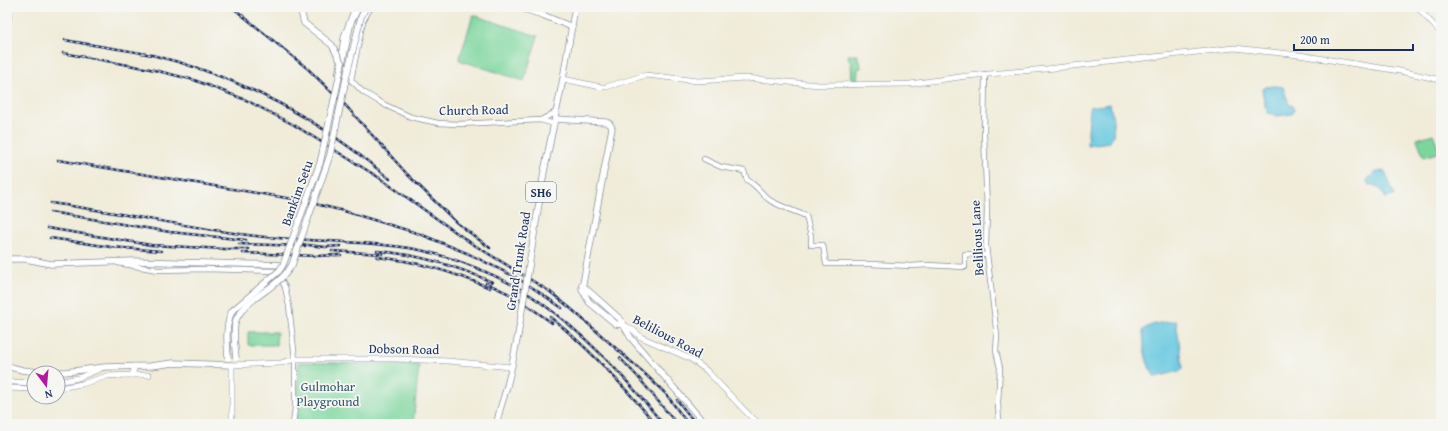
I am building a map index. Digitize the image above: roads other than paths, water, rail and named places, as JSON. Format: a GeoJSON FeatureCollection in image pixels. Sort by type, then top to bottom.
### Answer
{"type":"FeatureCollection","features":[{"type":"Feature","properties":{"kind":"main road"},"geometry":{"type":"LineString","coordinates":[[7,29],[10,7]]}},
{"type":"Feature","properties":{"kind":"main road"},"geometry":{"type":"LineString","coordinates":[[300,7],[300,13],[304,23],[332,46],[342,64]]}},
{"type":"Feature","properties":{"kind":"main road","name":"Bankim Setu"},"geometry":{"type":"LineString","coordinates":[[232,365],[228,358],[226,338],[228,320],[232,311],[283,265],[320,164],[351,22],[359,7]]}},
{"type":"Feature","properties":{"kind":"main road","name":"Bankim Setu"},"geometry":{"type":"LineString","coordinates":[[232,365],[236,358],[234,335],[237,317],[243,310],[286,274],[292,265],[330,155],[347,74],[361,17],[366,7]]}},
{"type":"Feature","properties":{"kind":"main road"},"geometry":{"type":"LineString","coordinates":[[517,7],[540,14],[572,28]]}},
{"type":"Feature","properties":{"kind":"main road","name":"Grand Trunk Road"},"geometry":{"type":"LineString","coordinates":[[497,424],[498,413],[505,394],[518,335],[575,7]]}},
{"type":"Feature","properties":{"kind":"main road"},"geometry":{"type":"LineString","coordinates":[[1417,7],[1441,33]]}},
{"type":"Feature","properties":{"kind":"main road"},"geometry":{"type":"LineString","coordinates":[[563,78],[601,87],[606,87],[646,75],[698,81],[746,78],[818,85],[904,84],[1234,48],[1299,55],[1400,71],[1441,80]]}},
{"type":"Feature","properties":{"kind":"main road"},"geometry":{"type":"LineString","coordinates":[[554,121],[606,122],[610,124],[612,128],[582,290],[589,302],[616,324],[624,325],[631,338],[705,424]]}},
{"type":"Feature","properties":{"kind":"main road"},"geometry":{"type":"LineString","coordinates":[[7,259],[26,259],[51,264],[133,262],[283,265]]}},
{"type":"Feature","properties":{"kind":"main road","name":"Belilious Road"},"geometry":{"type":"LineString","coordinates":[[624,325],[641,337],[691,359],[706,370],[750,416],[760,424]]}},
{"type":"Feature","properties":{"kind":"main road","name":"Dobson Road"},"geometry":{"type":"LineString","coordinates":[[232,365],[281,363],[295,359],[396,359],[511,367]]}},
{"type":"Feature","properties":{"kind":"main road"},"geometry":{"type":"LineString","coordinates":[[7,366],[39,372],[65,372],[105,367],[151,366],[173,363],[232,365],[232,423]]}},
{"type":"Feature","properties":{"kind":"main road"},"geometry":{"type":"LineString","coordinates":[[132,375],[135,366]]}},
{"type":"Feature","properties":{"kind":"main road"},"geometry":{"type":"LineString","coordinates":[[66,380],[78,378],[105,367]]}},
{"type":"Feature","properties":{"kind":"main road"},"geometry":{"type":"LineString","coordinates":[[66,387],[82,384],[107,376],[149,376]]}},
{"type":"Feature","properties":{"kind":"main road"},"geometry":{"type":"LineString","coordinates":[[7,380],[26,383]]}},
{"type":"Feature","properties":{"kind":"main road"},"geometry":{"type":"LineString","coordinates":[[7,388],[26,389]]}},
{"type":"Feature","properties":{"kind":"street","name":"Church Road"},"geometry":{"type":"LineString","coordinates":[[355,7],[344,36],[338,73],[350,80],[363,92],[385,105],[411,117],[438,123],[459,124],[541,120]]}},
{"type":"Feature","properties":{"kind":"street"},"geometry":{"type":"LineString","coordinates":[[350,80],[363,21],[371,7]]}},
{"type":"Feature","properties":{"kind":"street","name":"Belilious Lane"},"geometry":{"type":"LineString","coordinates":[[985,74],[984,134],[987,255],[997,336],[996,351],[1000,368],[998,402],[999,424]]}},
{"type":"Feature","properties":{"kind":"street"},"geometry":{"type":"LineString","coordinates":[[541,120],[556,112]]}},
{"type":"Feature","properties":{"kind":"street"},"geometry":{"type":"LineString","coordinates":[[541,120],[554,121]]}},
{"type":"Feature","properties":{"kind":"street"},"geometry":{"type":"LineString","coordinates":[[704,159],[721,167],[744,171],[747,180],[754,184],[770,200],[806,216],[811,236],[811,245],[823,245],[826,264],[965,267],[965,254],[987,255]]}},
{"type":"Feature","properties":{"kind":"street"},"geometry":{"type":"LineString","coordinates":[[112,262],[158,270],[205,269],[276,271],[285,287],[289,306],[295,359],[295,408],[293,424]]}},
{"type":"Feature","properties":{"kind":"water"},"geometry":{"type":"Polygon","coordinates":[[[1266,87],[1283,87],[1286,95],[1284,97],[1287,97],[1289,105],[1294,107],[1292,114],[1277,116],[1268,113],[1262,90],[1266,87]]]}},
{"type":"Feature","properties":{"kind":"water"},"geometry":{"type":"Polygon","coordinates":[[[1110,104],[1114,129],[1110,142],[1087,145],[1090,107],[1110,104]]]}},
{"type":"Feature","properties":{"kind":"water"},"geometry":{"type":"Polygon","coordinates":[[[1385,171],[1394,194],[1394,196],[1386,198],[1380,189],[1372,184],[1369,186],[1367,181],[1368,178],[1375,172],[1385,171]]]}},
{"type":"Feature","properties":{"kind":"water"},"geometry":{"type":"Polygon","coordinates":[[[1176,321],[1183,368],[1181,371],[1155,377],[1149,366],[1144,349],[1143,330],[1154,324],[1176,321]]]}},
{"type":"Feature","properties":{"kind":"railway"},"geometry":{"type":"LineString","coordinates":[[232,7],[308,69],[347,107],[407,174],[457,223],[490,248]]}},
{"type":"Feature","properties":{"kind":"railway"},"geometry":{"type":"LineString","coordinates":[[65,40],[152,55],[204,70],[255,91],[304,117],[349,147],[390,179]]}},
{"type":"Feature","properties":{"kind":"railway"},"geometry":{"type":"LineString","coordinates":[[63,53],[150,69],[194,80],[246,100],[294,125],[378,177],[471,243],[549,291],[644,373],[666,394],[688,424]]}},
{"type":"Feature","properties":{"kind":"railway"},"geometry":{"type":"LineString","coordinates":[[58,160],[299,200],[344,211],[420,234],[469,254],[515,277],[562,308]]}},
{"type":"Feature","properties":{"kind":"railway"},"geometry":{"type":"LineString","coordinates":[[51,203],[249,235],[395,246],[415,249],[447,257],[512,285],[527,293],[557,315],[606,359],[663,424]]}},
{"type":"Feature","properties":{"kind":"railway"},"geometry":{"type":"LineString","coordinates":[[50,212],[170,232],[246,240]]}},
{"type":"Feature","properties":{"kind":"railway"},"geometry":{"type":"LineString","coordinates":[[47,228],[151,245],[248,249]]}},
{"type":"Feature","properties":{"kind":"railway"},"geometry":{"type":"LineString","coordinates":[[50,238],[111,247],[161,251]]}},
{"type":"Feature","properties":{"kind":"railway"},"geometry":{"type":"LineString","coordinates":[[239,244],[305,246]]}},
{"type":"Feature","properties":{"kind":"railway"},"geometry":{"type":"LineString","coordinates":[[300,244],[325,247],[341,246]]}},
{"type":"Feature","properties":{"kind":"railway"},"geometry":{"type":"LineString","coordinates":[[332,251],[382,254]]}},
{"type":"Feature","properties":{"kind":"railway"},"geometry":{"type":"LineString","coordinates":[[377,251],[407,255],[436,262],[492,282]]}},
{"type":"Feature","properties":{"kind":"railway"},"geometry":{"type":"LineString","coordinates":[[243,253],[316,256],[341,255]]}},
{"type":"Feature","properties":{"kind":"railway"},"geometry":{"type":"LineString","coordinates":[[377,257],[421,264],[490,288]]}},
{"type":"Feature","properties":{"kind":"railway"},"geometry":{"type":"LineString","coordinates":[[486,283],[516,297],[552,323]]}},
{"type":"Feature","properties":{"kind":"railway"},"geometry":{"type":"LineString","coordinates":[[550,317],[604,366],[653,421]]}},
{"type":"Feature","properties":{"kind":"railway"},"geometry":{"type":"LineString","coordinates":[[620,358],[638,377],[677,424]]}},
{"type":"Feature","properties":{"kind":"railway"},"geometry":{"type":"LineString","coordinates":[[677,400],[696,424]]}},
{"type":"Feature","properties":{"kind":"park label","name":"Gulmohar Playground"},"geometry":{"type":"Point","coordinates":[328,394]}}]}
